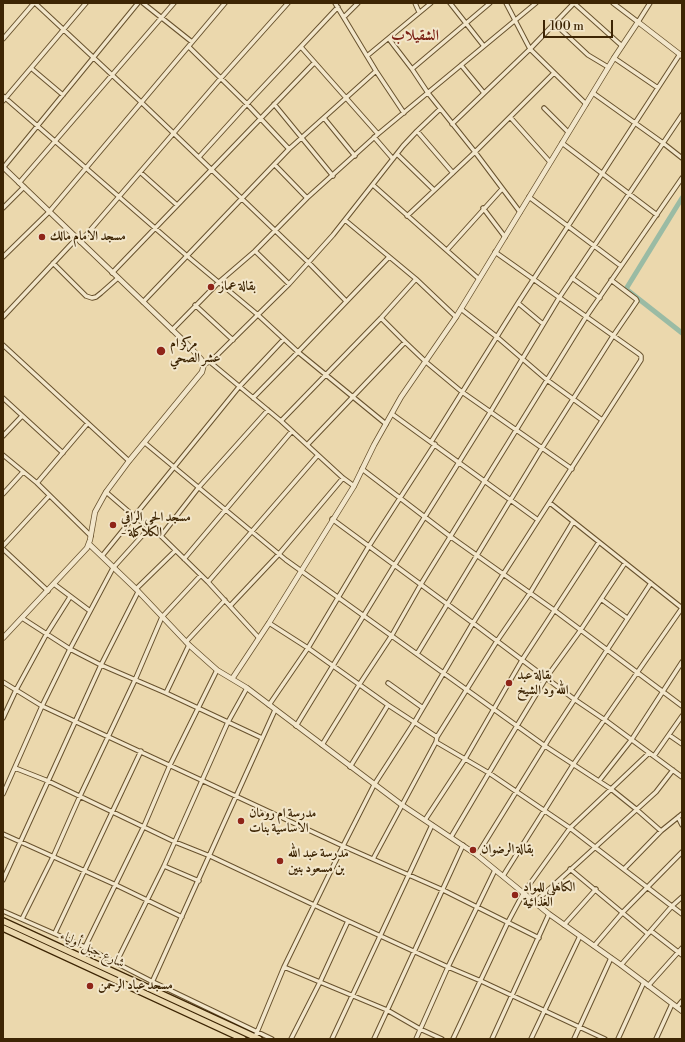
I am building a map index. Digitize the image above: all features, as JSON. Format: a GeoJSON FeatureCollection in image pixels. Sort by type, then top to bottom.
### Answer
{"type":"FeatureCollection","features":[{"type":"Feature","properties":{"kind":"main road","name":"شارع جبل أولياء"},"geometry":{"type":"LineString","coordinates":[[3,921],[149,989],[257,1036]]}},
{"type":"Feature","properties":{"kind":"main road","name":"شارع جبل أولياء"},"geometry":{"type":"LineString","coordinates":[[3,928],[243,1039]]}},
{"type":"Feature","properties":{"kind":"street"},"geometry":{"type":"LineString","coordinates":[[3,39],[35,3],[174,133],[274,231],[309,262],[346,301]]}},
{"type":"Feature","properties":{"kind":"street"},"geometry":{"type":"LineString","coordinates":[[86,3],[4,99],[258,315],[325,375],[386,424]]}},
{"type":"Feature","properties":{"kind":"street"},"geometry":{"type":"LineString","coordinates":[[138,3],[3,167],[172,330],[204,364]]}},
{"type":"Feature","properties":{"kind":"street"},"geometry":{"type":"LineString","coordinates":[[143,3],[192,42]]}},
{"type":"Feature","properties":{"kind":"street"},"geometry":{"type":"LineString","coordinates":[[19,183],[174,3]]}},
{"type":"Feature","properties":{"kind":"street"},"geometry":{"type":"LineString","coordinates":[[3,257],[49,212],[225,3]]}},
{"type":"Feature","properties":{"kind":"street"},"geometry":{"type":"LineString","coordinates":[[3,316],[119,196],[288,3]]}},
{"type":"Feature","properties":{"kind":"street"},"geometry":{"type":"LineString","coordinates":[[335,3],[376,71],[404,113]]}},
{"type":"Feature","properties":{"kind":"street"},"geometry":{"type":"LineString","coordinates":[[344,17],[358,3]]}},
{"type":"Feature","properties":{"kind":"street"},"geometry":{"type":"LineString","coordinates":[[415,3],[419,12]]}},
{"type":"Feature","properties":{"kind":"street"},"geometry":{"type":"LineString","coordinates":[[367,56],[431,3]]}},
{"type":"Feature","properties":{"kind":"street"},"geometry":{"type":"LineString","coordinates":[[450,3],[483,45]]}},
{"type":"Feature","properties":{"kind":"street"},"geometry":{"type":"LineString","coordinates":[[412,69],[490,3]]}},
{"type":"Feature","properties":{"kind":"street"},"geometry":{"type":"LineString","coordinates":[[506,3],[530,49],[586,104]]}},
{"type":"Feature","properties":{"kind":"street"},"geometry":{"type":"LineString","coordinates":[[172,330],[195,305],[255,251],[307,198],[376,136],[483,45],[536,3]]}},
{"type":"Feature","properties":{"kind":"street"},"geometry":{"type":"LineString","coordinates":[[452,124],[530,49],[574,3],[622,46]]}},
{"type":"Feature","properties":{"kind":"street"},"geometry":{"type":"LineString","coordinates":[[269,705],[308,648],[338,596],[400,498],[462,392],[518,303],[635,122],[681,55],[613,3]]}},
{"type":"Feature","properties":{"kind":"street"},"geometry":{"type":"LineString","coordinates":[[232,679],[269,623],[332,519],[354,486],[374,445],[401,397],[456,317],[608,67],[650,3]]}},
{"type":"Feature","properties":{"kind":"street"},"geometry":{"type":"LineString","coordinates":[[199,157],[246,104],[301,48],[338,7]]}},
{"type":"Feature","properties":{"kind":"street"},"geometry":{"type":"LineString","coordinates":[[555,24],[588,55],[608,67]]}},
{"type":"Feature","properties":{"kind":"street"},"geometry":{"type":"LineString","coordinates":[[389,39],[440,109],[476,152],[520,212]]}},
{"type":"Feature","properties":{"kind":"street"},"geometry":{"type":"LineString","coordinates":[[188,47],[261,118],[289,149]]}},
{"type":"Feature","properties":{"kind":"street"},"geometry":{"type":"LineString","coordinates":[[301,48],[346,98],[393,159]]}},
{"type":"Feature","properties":{"kind":"street"},"geometry":{"type":"LineString","coordinates":[[614,58],[658,88]]}},
{"type":"Feature","properties":{"kind":"street"},"geometry":{"type":"LineString","coordinates":[[112,273],[314,63]]}},
{"type":"Feature","properties":{"kind":"street"},"geometry":{"type":"LineString","coordinates":[[461,65],[484,93]]}},
{"type":"Feature","properties":{"kind":"street"},"geometry":{"type":"LineString","coordinates":[[31,68],[63,95]]}},
{"type":"Feature","properties":{"kind":"street"},"geometry":{"type":"LineString","coordinates":[[143,302],[186,255],[289,149],[376,71]]}},
{"type":"Feature","properties":{"kind":"street"},"geometry":{"type":"LineString","coordinates":[[407,216],[476,152],[554,73]]}},
{"type":"Feature","properties":{"kind":"street"},"geometry":{"type":"LineString","coordinates":[[593,93],[664,143],[682,158]]}},
{"type":"Feature","properties":{"kind":"street"},"geometry":{"type":"LineString","coordinates":[[274,104],[333,176]]}},
{"type":"Feature","properties":{"kind":"street"},"geometry":{"type":"LineString","coordinates":[[544,108],[568,132]]}},
{"type":"Feature","properties":{"kind":"street"},"geometry":{"type":"LineString","coordinates":[[204,364],[210,362],[289,284],[345,220],[396,154],[440,109]]}},
{"type":"Feature","properties":{"kind":"street"},"geometry":{"type":"LineString","coordinates":[[296,726],[491,412],[559,298],[682,115]]}},
{"type":"Feature","properties":{"kind":"street"},"geometry":{"type":"LineString","coordinates":[[510,117],[550,162]]}},
{"type":"Feature","properties":{"kind":"street"},"geometry":{"type":"LineString","coordinates":[[324,118],[355,156]]}},
{"type":"Feature","properties":{"kind":"street"},"geometry":{"type":"LineString","coordinates":[[417,131],[452,173]]}},
{"type":"Feature","properties":{"kind":"street"},"geometry":{"type":"LineString","coordinates":[[562,143],[657,215]]}},
{"type":"Feature","properties":{"kind":"street"},"geometry":{"type":"LineString","coordinates":[[396,154],[434,190]]}},
{"type":"Feature","properties":{"kind":"street"},"geometry":{"type":"LineString","coordinates":[[275,165],[307,198]]}},
{"type":"Feature","properties":{"kind":"street"},"geometry":{"type":"LineString","coordinates":[[140,172],[177,205]]}},
{"type":"Feature","properties":{"kind":"street"},"geometry":{"type":"LineString","coordinates":[[322,745],[392,635],[421,584],[586,317],[682,178]]}},
{"type":"Feature","properties":{"kind":"street"},"geometry":{"type":"LineString","coordinates":[[373,185],[479,279]]}},
{"type":"Feature","properties":{"kind":"street"},"geometry":{"type":"LineString","coordinates":[[3,208],[24,187]]}},
{"type":"Feature","properties":{"kind":"street"},"geometry":{"type":"LineString","coordinates":[[447,250],[483,208],[502,189]]}},
{"type":"Feature","properties":{"kind":"street"},"geometry":{"type":"LineString","coordinates":[[529,196],[620,266]]}},
{"type":"Feature","properties":{"kind":"street"},"geometry":{"type":"LineString","coordinates":[[483,208],[505,237]]}},
{"type":"Feature","properties":{"kind":"street"},"geometry":{"type":"LineString","coordinates":[[345,220],[416,279],[456,317]]}},
{"type":"Feature","properties":{"kind":"street"},"geometry":{"type":"LineString","coordinates":[[255,251],[289,284]]}},
{"type":"Feature","properties":{"kind":"street"},"geometry":{"type":"LineString","coordinates":[[257,1036],[284,967],[374,785],[414,723],[504,573],[640,362],[641,358],[639,354],[495,252]]}},
{"type":"Feature","properties":{"kind":"street"},"geometry":{"type":"LineString","coordinates":[[253,398],[389,257]]}},
{"type":"Feature","properties":{"kind":"street"},"geometry":{"type":"LineString","coordinates":[[53,263],[86,296],[92,298],[96,297],[118,278]]}},
{"type":"Feature","properties":{"kind":"street"},"geometry":{"type":"LineString","coordinates":[[572,278],[600,298]]}},
{"type":"Feature","properties":{"kind":"street"},"geometry":{"type":"LineString","coordinates":[[281,421],[381,318],[416,279]]}},
{"type":"Feature","properties":{"kind":"street"},"geometry":{"type":"LineString","coordinates":[[417,654],[542,448],[637,301],[612,280]]}},
{"type":"Feature","properties":{"kind":"street"},"geometry":{"type":"LineString","coordinates":[[518,303],[543,324]]}},
{"type":"Feature","properties":{"kind":"street"},"geometry":{"type":"LineString","coordinates":[[195,305],[232,340]]}},
{"type":"Feature","properties":{"kind":"street"},"geometry":{"type":"LineString","coordinates":[[461,309],[548,380],[602,420]]}},
{"type":"Feature","properties":{"kind":"street"},"geometry":{"type":"LineString","coordinates":[[381,318],[426,362],[462,392],[572,469]]}},
{"type":"Feature","properties":{"kind":"street"},"geometry":{"type":"LineString","coordinates":[[102,556],[239,387],[284,339]]}},
{"type":"Feature","properties":{"kind":"street"},"geometry":{"type":"LineString","coordinates":[[307,445],[405,342]]}},
{"type":"Feature","properties":{"kind":"street"},"geometry":{"type":"LineString","coordinates":[[3,345],[129,461]]}},
{"type":"Feature","properties":{"kind":"street"},"geometry":{"type":"LineString","coordinates":[[210,362],[281,421],[343,478],[354,486]]}},
{"type":"Feature","properties":{"kind":"street"},"geometry":{"type":"LineString","coordinates":[[3,638],[80,557],[89,544],[95,512],[106,492],[129,461],[202,372],[204,364]]}},
{"type":"Feature","properties":{"kind":"street"},"geometry":{"type":"LineString","coordinates":[[3,398],[63,453]]}},
{"type":"Feature","properties":{"kind":"street"},"geometry":{"type":"LineString","coordinates":[[161,536],[199,487],[268,410]]}},
{"type":"Feature","properties":{"kind":"street"},"geometry":{"type":"LineString","coordinates":[[392,414],[485,480],[538,520]]}},
{"type":"Feature","properties":{"kind":"street"},"geometry":{"type":"LineString","coordinates":[[3,436],[22,416]]}},
{"type":"Feature","properties":{"kind":"street"},"geometry":{"type":"LineString","coordinates":[[37,483],[88,424]]}},
{"type":"Feature","properties":{"kind":"street"},"geometry":{"type":"LineString","coordinates":[[184,559],[292,431]]}},
{"type":"Feature","properties":{"kind":"street"},"geometry":{"type":"LineString","coordinates":[[145,443],[279,554],[516,726],[611,789],[662,831]]}},
{"type":"Feature","properties":{"kind":"street"},"geometry":{"type":"LineString","coordinates":[[3,455],[37,483],[91,536]]}},
{"type":"Feature","properties":{"kind":"street"},"geometry":{"type":"LineString","coordinates":[[208,582],[318,455]]}},
{"type":"Feature","properties":{"kind":"street"},"geometry":{"type":"LineString","coordinates":[[362,469],[682,706]]}},
{"type":"Feature","properties":{"kind":"street"},"geometry":{"type":"LineString","coordinates":[[3,494],[22,472]]}},
{"type":"Feature","properties":{"kind":"street"},"geometry":{"type":"LineString","coordinates":[[230,606],[279,554],[343,478]]}},
{"type":"Feature","properties":{"kind":"street"},"geometry":{"type":"LineString","coordinates":[[106,492],[135,517],[161,536],[208,582],[258,638]]}},
{"type":"Feature","properties":{"kind":"street"},"geometry":{"type":"LineString","coordinates":[[3,546],[49,496]]}},
{"type":"Feature","properties":{"kind":"street"},"geometry":{"type":"LineString","coordinates":[[503,876],[573,765],[606,720],[637,672],[682,608],[550,503]]}},
{"type":"Feature","properties":{"kind":"street"},"geometry":{"type":"LineString","coordinates":[[332,519],[394,566],[421,584],[574,700],[606,720],[649,753],[681,774]]}},
{"type":"Feature","properties":{"kind":"street"},"geometry":{"type":"LineString","coordinates":[[373,859],[436,742],[437,737],[497,641],[530,593],[573,522]]}},
{"type":"Feature","properties":{"kind":"street"},"geometry":{"type":"LineString","coordinates":[[3,794],[42,706],[113,568],[150,527]]}},
{"type":"Feature","properties":{"kind":"street"},"geometry":{"type":"LineString","coordinates":[[425,820],[465,759],[522,660],[599,542]]}},
{"type":"Feature","properties":{"kind":"street"},"geometry":{"type":"LineString","coordinates":[[89,544],[137,590],[187,643],[217,670],[247,688],[374,785],[477,855],[549,914],[621,965],[682,1011]]}},
{"type":"Feature","properties":{"kind":"street"},"geometry":{"type":"LineString","coordinates":[[3,549],[48,591]]}},
{"type":"Feature","properties":{"kind":"street"},"geometry":{"type":"LineString","coordinates":[[3,880],[137,590],[175,551]]}},
{"type":"Feature","properties":{"kind":"street"},"geometry":{"type":"LineString","coordinates":[[451,837],[546,678],[625,563]]}},
{"type":"Feature","properties":{"kind":"street"},"geometry":{"type":"LineString","coordinates":[[22,919],[53,857],[135,680],[162,617],[201,575]]}},
{"type":"Feature","properties":{"kind":"street"},"geometry":{"type":"LineString","coordinates":[[477,855],[574,700],[651,583]]}},
{"type":"Feature","properties":{"kind":"street"},"geometry":{"type":"LineString","coordinates":[[54,584],[90,611]]}},
{"type":"Feature","properties":{"kind":"street"},"geometry":{"type":"LineString","coordinates":[[3,718],[16,690],[46,635],[70,597]]}},
{"type":"Feature","properties":{"kind":"street"},"geometry":{"type":"LineString","coordinates":[[601,599],[628,618]]}},
{"type":"Feature","properties":{"kind":"street"},"geometry":{"type":"LineString","coordinates":[[166,693],[187,643],[224,600]]}},
{"type":"Feature","properties":{"kind":"street"},"geometry":{"type":"LineString","coordinates":[[22,618],[46,635],[70,649],[262,738]]}},
{"type":"Feature","properties":{"kind":"street"},"geometry":{"type":"LineString","coordinates":[[269,623],[308,648],[414,723],[437,737]]}},
{"type":"Feature","properties":{"kind":"street"},"geometry":{"type":"LineString","coordinates":[[599,781],[632,739],[682,662]]}},
{"type":"Feature","properties":{"kind":"street"},"geometry":{"type":"LineString","coordinates":[[85,947],[144,826],[170,765],[217,670]]}},
{"type":"Feature","properties":{"kind":"street"},"geometry":{"type":"LineString","coordinates":[[3,682],[42,706],[202,779],[343,846],[478,906],[539,938]]}},
{"type":"Feature","properties":{"kind":"street"},"geometry":{"type":"LineString","coordinates":[[388,683],[423,708]]}},
{"type":"Feature","properties":{"kind":"street"},"geometry":{"type":"LineString","coordinates":[[116,962],[164,866],[228,722],[247,688]]}},
{"type":"Feature","properties":{"kind":"street"},"geometry":{"type":"LineString","coordinates":[[350,767],[388,705]]}},
{"type":"Feature","properties":{"kind":"street"},"geometry":{"type":"LineString","coordinates":[[149,989],[275,710]]}},
{"type":"Feature","properties":{"kind":"street"},"geometry":{"type":"LineString","coordinates":[[654,756],[682,716]]}},
{"type":"Feature","properties":{"kind":"street"},"geometry":{"type":"LineString","coordinates":[[669,735],[682,744]]}},
{"type":"Feature","properties":{"kind":"street"},"geometry":{"type":"LineString","coordinates":[[436,742],[489,773],[570,828],[682,914]]}},
{"type":"Feature","properties":{"kind":"street"},"geometry":{"type":"LineString","coordinates":[[55,933],[141,751]]}},
{"type":"Feature","properties":{"kind":"street"},"geometry":{"type":"LineString","coordinates":[[453,1039],[508,922],[524,892],[570,828],[649,753]]}},
{"type":"Feature","properties":{"kind":"street"},"geometry":{"type":"LineString","coordinates":[[15,768],[48,781],[175,842],[210,856],[448,967],[481,980],[605,1039]]}},
{"type":"Feature","properties":{"kind":"street"},"geometry":{"type":"LineString","coordinates":[[535,902],[656,792],[674,770]]}},
{"type":"Feature","properties":{"kind":"street"},"geometry":{"type":"LineString","coordinates":[[624,869],[662,831],[682,814]]}},
{"type":"Feature","properties":{"kind":"street"},"geometry":{"type":"LineString","coordinates":[[678,816],[682,825]]}},
{"type":"Feature","properties":{"kind":"street"},"geometry":{"type":"LineString","coordinates":[[332,1039],[379,935],[432,825]]}},
{"type":"Feature","properties":{"kind":"street"},"geometry":{"type":"LineString","coordinates":[[3,834],[116,885],[182,917]]}},
{"type":"Feature","properties":{"kind":"street"},"geometry":{"type":"LineString","coordinates":[[374,1039],[463,845]]}},
{"type":"Feature","properties":{"kind":"street"},"geometry":{"type":"LineString","coordinates":[[594,946],[623,912],[682,852]]}},
{"type":"Feature","properties":{"kind":"street"},"geometry":{"type":"LineString","coordinates":[[164,866],[199,881]]}},
{"type":"Feature","properties":{"kind":"street"},"geometry":{"type":"LineString","coordinates":[[570,869],[623,912],[682,955]]}},
{"type":"Feature","properties":{"kind":"street"},"geometry":{"type":"LineString","coordinates":[[416,1039],[448,967],[495,870]]}},
{"type":"Feature","properties":{"kind":"street"},"geometry":{"type":"LineString","coordinates":[[564,925],[596,889]]}},
{"type":"Feature","properties":{"kind":"street"},"geometry":{"type":"LineString","coordinates":[[621,965],[672,906],[682,897]]}},
{"type":"Feature","properties":{"kind":"street"},"geometry":{"type":"LineString","coordinates":[[3,910],[116,962],[257,1036],[272,1039]]}},
{"type":"Feature","properties":{"kind":"street"},"geometry":{"type":"LineString","coordinates":[[492,1039],[549,914]]}},
{"type":"Feature","properties":{"kind":"street"},"geometry":{"type":"LineString","coordinates":[[291,1039],[320,982],[348,921]]}},
{"type":"Feature","properties":{"kind":"street"},"geometry":{"type":"LineString","coordinates":[[532,1039],[580,936]]}},
{"type":"Feature","properties":{"kind":"street"},"geometry":{"type":"LineString","coordinates":[[648,986],[682,948]]}},
{"type":"Feature","properties":{"kind":"street"},"geometry":{"type":"LineString","coordinates":[[574,1039],[611,958]]}},
{"type":"Feature","properties":{"kind":"street"},"geometry":{"type":"LineString","coordinates":[[284,967],[352,994],[387,1010],[420,1030],[442,1039]]}},
{"type":"Feature","properties":{"kind":"street"},"geometry":{"type":"LineString","coordinates":[[618,1039],[644,982]]}},
{"type":"Feature","properties":{"kind":"street"},"geometry":{"type":"LineString","coordinates":[[677,1007],[682,1001]]}},
{"type":"Feature","properties":{"kind":"street"},"geometry":{"type":"LineString","coordinates":[[656,1039],[672,1004]]}},
{"type":"Feature","properties":{"kind":"waterway"},"geometry":{"type":"LineString","coordinates":[[682,198],[626,289],[682,333]]}},
{"type":"Feature","properties":{"kind":"place","name":"مسجد الامام مالك"},"geometry":{"type":"Point","coordinates":[42,237]}},
{"type":"Feature","properties":{"kind":"place","name":"بقالة عمار"},"geometry":{"type":"Point","coordinates":[211,287]}},
{"type":"Feature","properties":{"kind":"place","name":"مركز ام عشر الصحي"},"geometry":{"type":"Point","coordinates":[161,351]}},
{"type":"Feature","properties":{"kind":"place","name":"مسجد الحي الراقي - الكلاكلة"},"geometry":{"type":"Point","coordinates":[113,525]}},
{"type":"Feature","properties":{"kind":"place","name":"بقالة عبد الله ود الشيخ"},"geometry":{"type":"Point","coordinates":[509,683]}},
{"type":"Feature","properties":{"kind":"place","name":"مدرسة ام رومان الاساسية بنات"},"geometry":{"type":"Point","coordinates":[241,821]}},
{"type":"Feature","properties":{"kind":"place","name":"بقالة الرضوان"},"geometry":{"type":"Point","coordinates":[473,850]}},
{"type":"Feature","properties":{"kind":"place","name":"مدرسة عبد الله بن مسعود بنين"},"geometry":{"type":"Point","coordinates":[280,861]}},
{"type":"Feature","properties":{"kind":"place","name":"الكاهلي للمواد الغذائية"},"geometry":{"type":"Point","coordinates":[515,895]}},
{"type":"Feature","properties":{"kind":"place","name":"مسجد عباد الرحمن"},"geometry":{"type":"Point","coordinates":[90,986]}},
{"type":"Feature","properties":{"kind":"district","name":"الشقيلاب"},"geometry":{"type":"Point","coordinates":[415,36]}}]}
